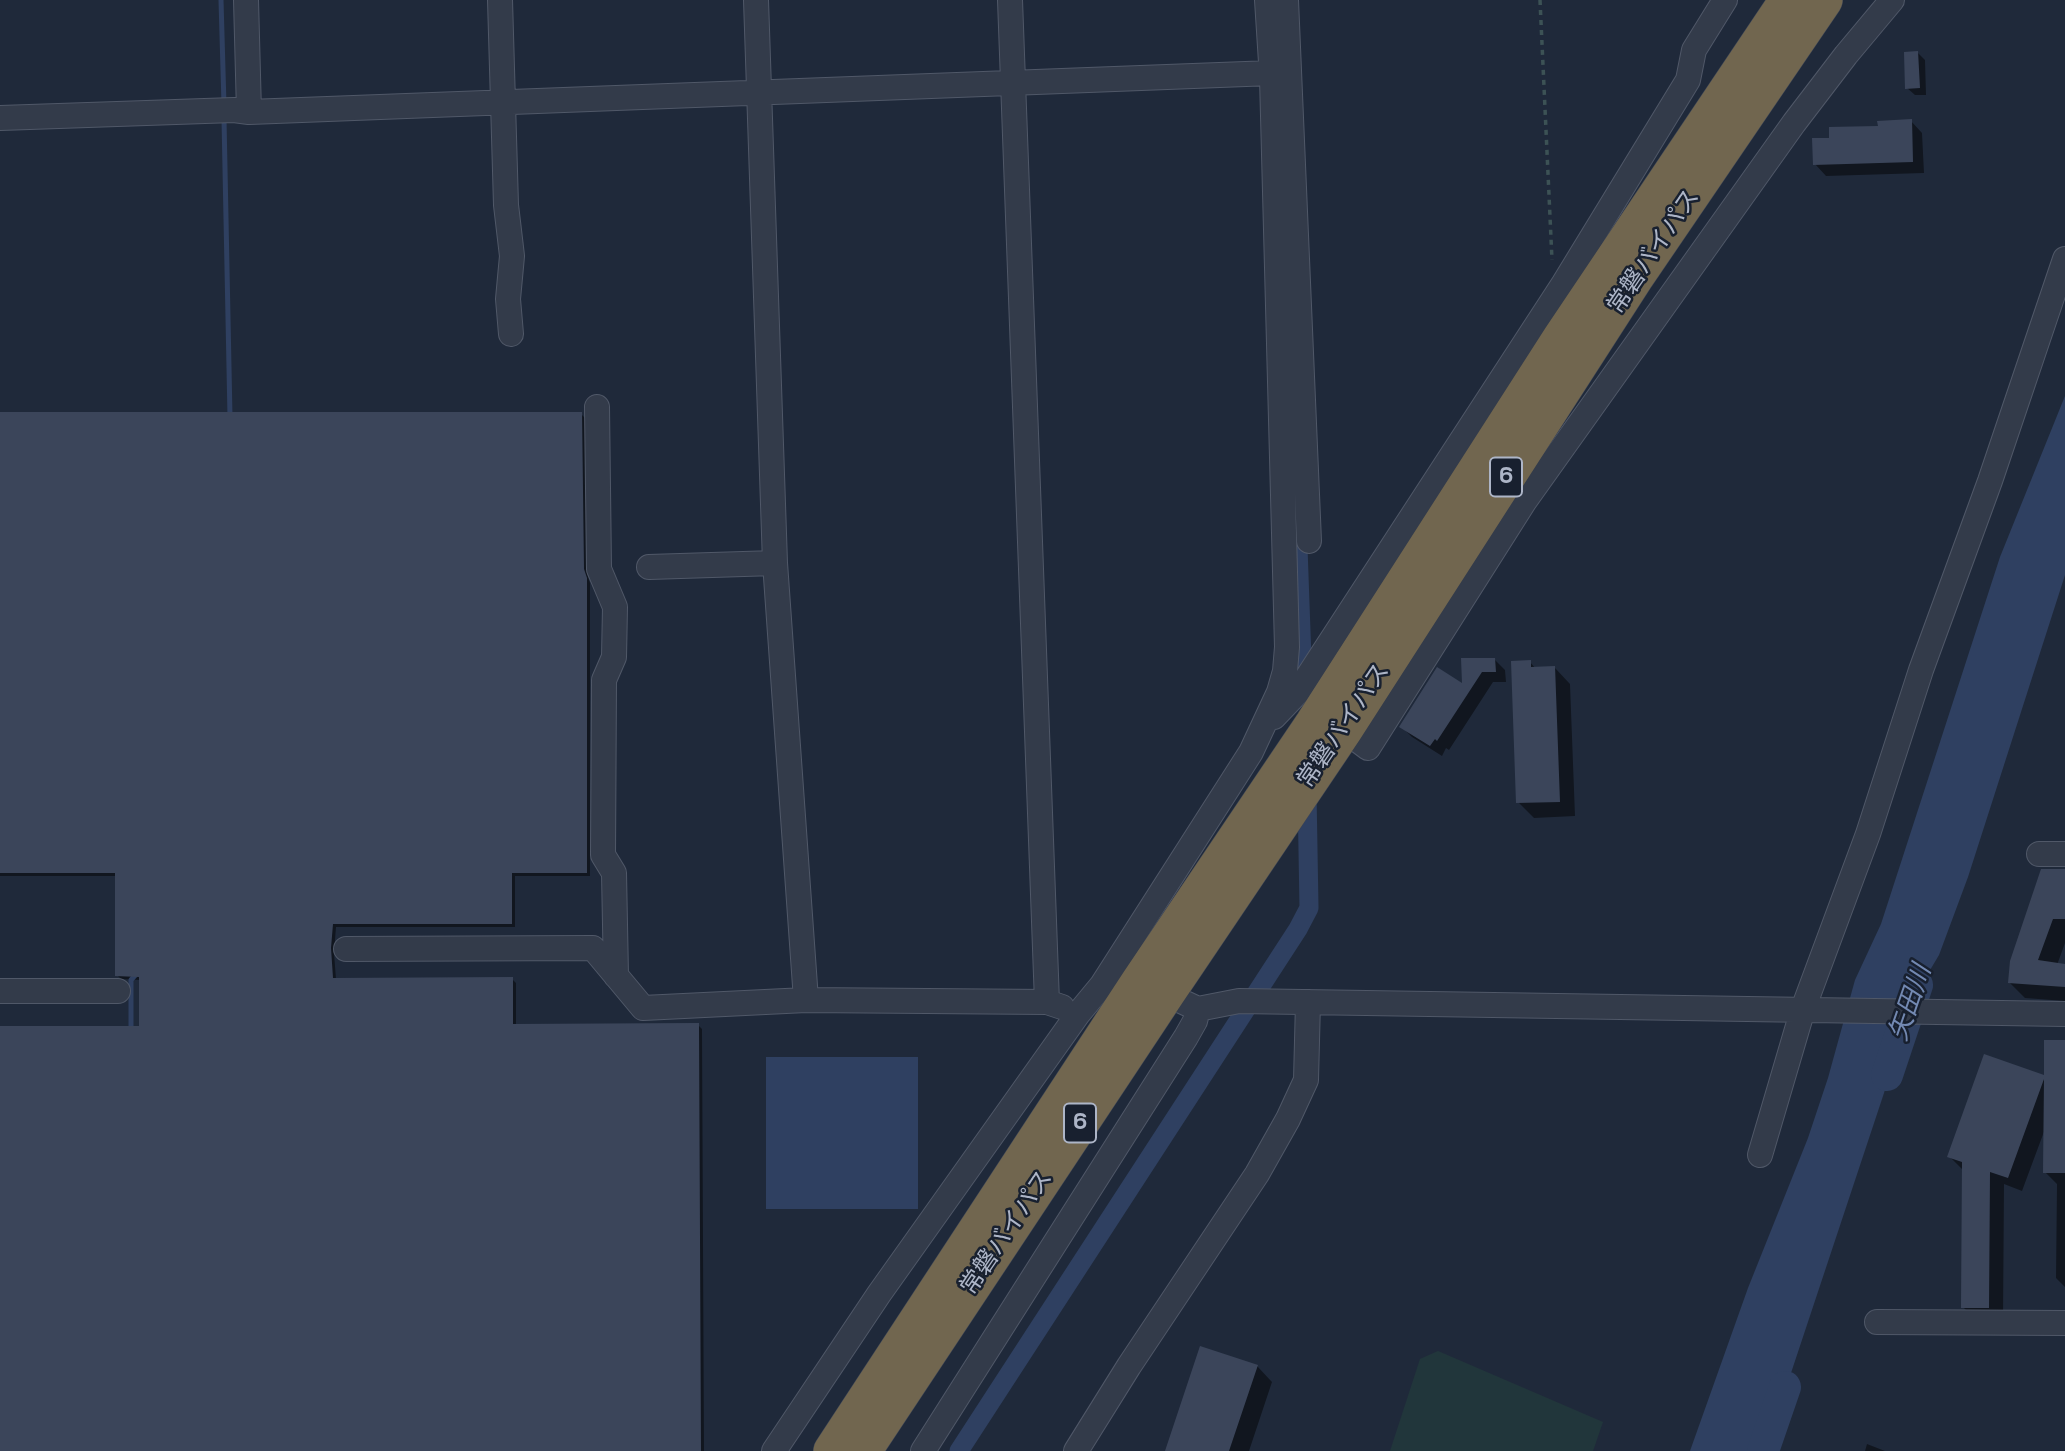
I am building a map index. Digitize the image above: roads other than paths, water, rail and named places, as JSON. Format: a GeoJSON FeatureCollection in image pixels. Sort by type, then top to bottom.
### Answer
{"type":"FeatureCollection","features":[{"type":"Feature","properties":{"kind":"highway","name":"6"},"geometry":{"type":"LineString","coordinates":[[1744,91],[1761,0]]}},
{"type":"Feature","properties":{"kind":"highway","name":"常磐バイパス"},"geometry":{"type":"LineString","coordinates":[[863,1451],[1166,993],[1314,753],[1629,288],[1681,188],[1744,91],[1788,0]]}},
{"type":"Feature","properties":{"kind":"highway","name":"常磐バイパス"},"geometry":{"type":"LineString","coordinates":[[1744,91],[1824,0]]}},
{"type":"Feature","properties":{"kind":"highway","name":"6"},"geometry":{"type":"LineString","coordinates":[[1744,91],[1850,0]]}},
{"type":"Feature","properties":{"kind":"highway","name":"常磐バイパス"},"geometry":{"type":"LineString","coordinates":[[832,1451],[996,1198],[1095,1020],[1314,753]]}},
{"type":"Feature","properties":{"kind":"street"},"geometry":{"type":"LineString","coordinates":[[246,0],[250,112]]}},
{"type":"Feature","properties":{"kind":"street"},"geometry":{"type":"LineString","coordinates":[[500,0],[506,205],[512,256],[508,299],[511,334]]}},
{"type":"Feature","properties":{"kind":"street"},"geometry":{"type":"LineString","coordinates":[[756,0],[775,563],[806,1000]]}},
{"type":"Feature","properties":{"kind":"street"},"geometry":{"type":"LineString","coordinates":[[1010,0],[1047,1002]]}},
{"type":"Feature","properties":{"kind":"street"},"geometry":{"type":"LineString","coordinates":[[1267,0],[1277,62],[1309,541]]}},
{"type":"Feature","properties":{"kind":"street"},"geometry":{"type":"LineString","coordinates":[[774,1451],[879,1294],[1095,1020],[1102,985],[1251,752],[1264,727],[1285,671],[1287,648],[1277,62],[1286,0]]}},
{"type":"Feature","properties":{"kind":"street"},"geometry":{"type":"LineString","coordinates":[[1264,727],[1297,693],[1564,283],[1688,80],[1694,50],[1726,0]]}},
{"type":"Feature","properties":{"kind":"street"},"geometry":{"type":"LineString","coordinates":[[1314,753],[1368,748],[1524,502],[1794,123],[1892,0]]}},
{"type":"Feature","properties":{"kind":"street"},"geometry":{"type":"LineString","coordinates":[[0,118],[250,112],[1013,83],[1277,62]]}},
{"type":"Feature","properties":{"kind":"street"},"geometry":{"type":"LineString","coordinates":[[1760,1155],[1806,1009],[2065,259]]}},
{"type":"Feature","properties":{"kind":"street"},"geometry":{"type":"LineString","coordinates":[[597,407],[599,569],[615,607],[614,657],[604,680],[603,855],[614,873],[616,976]]}},
{"type":"Feature","properties":{"kind":"street"},"geometry":{"type":"LineString","coordinates":[[649,567],[775,563]]}},
{"type":"Feature","properties":{"kind":"street"},"geometry":{"type":"LineString","coordinates":[[2039,854],[2065,854]]}},
{"type":"Feature","properties":{"kind":"street"},"geometry":{"type":"LineString","coordinates":[[346,949],[593,948],[643,1008],[806,1000],[1047,1002],[1095,1020]]}},
{"type":"Feature","properties":{"kind":"street"},"geometry":{"type":"LineString","coordinates":[[0,991],[118,991]]}},
{"type":"Feature","properties":{"kind":"street"},"geometry":{"type":"LineString","coordinates":[[1166,993],[1198,1009],[1239,1002],[1308,1002],[2065,1014]]}},
{"type":"Feature","properties":{"kind":"street"},"geometry":{"type":"LineString","coordinates":[[1076,1451],[1129,1366],[1257,1174],[1288,1119],[1306,1080],[1308,1002]]}},
{"type":"Feature","properties":{"kind":"street"},"geometry":{"type":"LineString","coordinates":[[923,1451],[1186,1037],[1198,1009]]}},
{"type":"Feature","properties":{"kind":"street"},"geometry":{"type":"LineString","coordinates":[[1877,1322],[2065,1324]]}},
{"type":"Feature","properties":{"kind":"water"},"geometry":{"type":"Polygon","coordinates":[[[2065,396],[2065,575],[1968,877],[1939,955],[1908,1007],[1884,1093],[1763,1451],[1690,1451],[1748,1288],[1808,1138],[1855,980],[1881,924],[2000,557],[2065,396]]]}},
{"type":"Feature","properties":{"kind":"water"},"geometry":{"type":"Polygon","coordinates":[[[766,1057],[918,1057],[918,1209],[766,1209],[766,1057]]]}},
{"type":"Feature","properties":{"kind":"waterway"},"geometry":{"type":"LineString","coordinates":[[221,0],[224,105]]}},
{"type":"Feature","properties":{"kind":"waterway"},"geometry":{"type":"LineString","coordinates":[[224,119],[230,417]]}},
{"type":"Feature","properties":{"kind":"waterway"},"geometry":{"type":"LineString","coordinates":[[1297,519],[1303,688]]}},
{"type":"Feature","properties":{"kind":"waterway"},"geometry":{"type":"LineString","coordinates":[[959,1451],[1298,929],[1309,908],[1307,792]]}},
{"type":"Feature","properties":{"kind":"waterway"},"geometry":{"type":"LineString","coordinates":[[131,1033],[131,980],[138,972]]}},
{"type":"Feature","properties":{"kind":"waterway","name":"矢田川"},"geometry":{"type":"LineString","coordinates":[[1887,1075],[1917,985]]}},
{"type":"Feature","properties":{"kind":"waterway","name":"矢田川"},"geometry":{"type":"LineString","coordinates":[[1763,1451],[1785,1387]]}}]}
